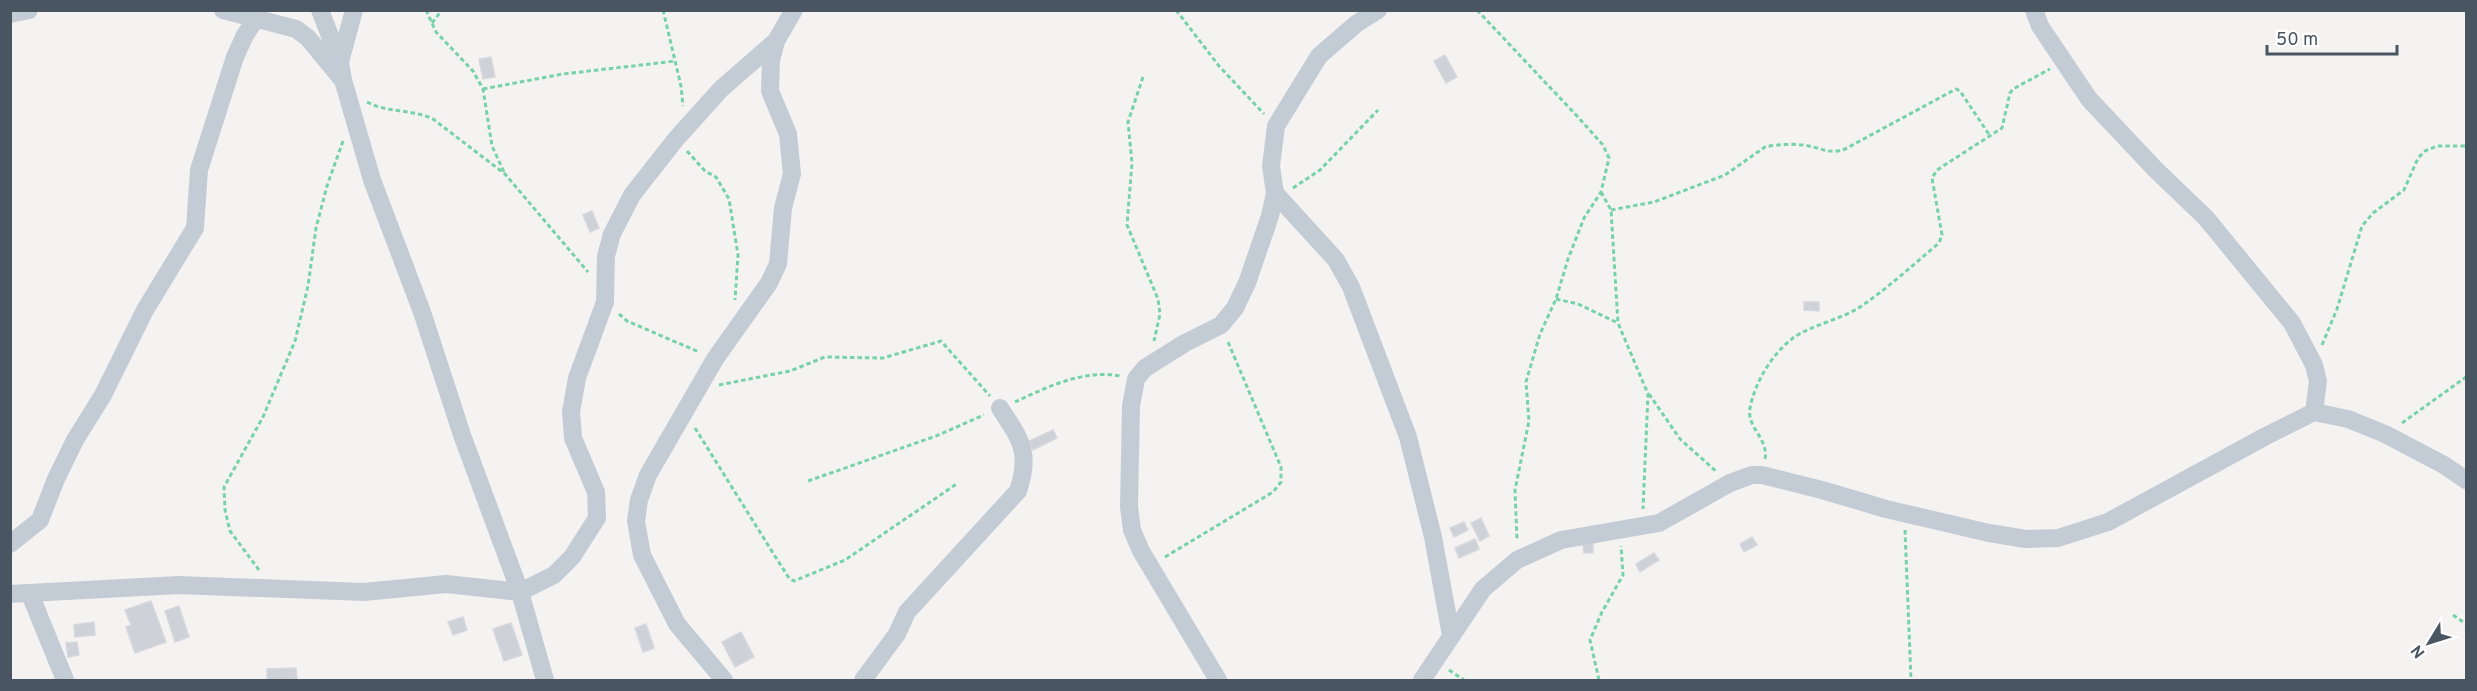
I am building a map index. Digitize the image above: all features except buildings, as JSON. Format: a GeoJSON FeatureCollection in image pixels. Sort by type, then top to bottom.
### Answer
{"type":"FeatureCollection","features":[{"type":"Feature","properties":{"kind":"street"},"geometry":{"type":"LineString","coordinates":[[10,14],[29,10]]}},
{"type":"Feature","properties":{"kind":"street"},"geometry":{"type":"LineString","coordinates":[[223,10],[296,29],[308,38],[342,77]]}},
{"type":"Feature","properties":{"kind":"street"},"geometry":{"type":"LineString","coordinates":[[320,10],[372,180],[422,312],[462,435],[520,592],[545,681]]}},
{"type":"Feature","properties":{"kind":"street"},"geometry":{"type":"LineString","coordinates":[[342,77],[354,10]]}},
{"type":"Feature","properties":{"kind":"street"},"geometry":{"type":"LineString","coordinates":[[724,681],[697,650],[668,608],[642,555],[636,521],[639,500],[648,475],[715,359],[769,283],[778,264],[783,208],[792,174],[788,134],[770,91],[771,60],[776,41],[794,10]]}},
{"type":"Feature","properties":{"kind":"street"},"geometry":{"type":"LineString","coordinates":[[1351,10],[1374,13]]}},
{"type":"Feature","properties":{"kind":"street"},"geometry":{"type":"LineString","coordinates":[[2034,10],[2040,26],[2089,99],[2155,169],[2206,218],[2292,323],[2314,364],[2318,381],[2314,412]]}},
{"type":"Feature","properties":{"kind":"street"},"geometry":{"type":"LineString","coordinates":[[1218,681],[1141,551],[1132,530],[1130,507],[1131,406],[1141,374],[1185,343],[1221,325],[1235,308],[1247,283],[1277,196],[1271,166],[1276,126],[1319,56],[1356,24],[1374,13]]}},
{"type":"Feature","properties":{"kind":"street"},"geometry":{"type":"LineString","coordinates":[[10,544],[39,520],[75,440],[103,395],[145,310],[195,228],[199,170],[235,57],[245,35],[256,19]]}},
{"type":"Feature","properties":{"kind":"street"},"geometry":{"type":"LineString","coordinates":[[10,594],[99,587],[179,585],[364,592],[446,584],[520,592],[554,575],[563,567],[597,518],[596,492],[573,438],[571,412],[577,378],[605,297],[606,256],[612,234],[632,195],[679,136],[728,82],[776,41]]}},
{"type":"Feature","properties":{"kind":"street"},"geometry":{"type":"LineString","coordinates":[[1277,196],[1336,260],[1351,287],[1408,437],[1433,537],[1451,635]]}},
{"type":"Feature","properties":{"kind":"street"},"geometry":{"type":"LineString","coordinates":[[863,681],[897,634],[907,612],[1018,491],[1024,472],[1022,442],[1000,408]]}},
{"type":"Feature","properties":{"kind":"street"},"geometry":{"type":"LineString","coordinates":[[1422,681],[1483,589],[1517,560],[1562,540],[1659,523],[1730,483],[1752,475],[1762,475],[1905,514],[2026,540],[2058,538],[2108,522],[2265,436],[2314,412],[2348,419],[2385,434],[2444,465],[2466,480]]}},
{"type":"Feature","properties":{"kind":"street"},"geometry":{"type":"LineString","coordinates":[[30,594],[65,681]]}},
{"type":"Feature","properties":{"kind":"path"},"geometry":{"type":"LineString","coordinates":[[426,10],[442,41],[474,71],[483,89],[492,146],[505,174]]}},
{"type":"Feature","properties":{"kind":"path"},"geometry":{"type":"LineString","coordinates":[[432,23],[442,10]]}},
{"type":"Feature","properties":{"kind":"path"},"geometry":{"type":"LineString","coordinates":[[663,10],[683,99],[679,136],[705,171],[716,177],[729,199],[738,255],[735,301]]}},
{"type":"Feature","properties":{"kind":"path"},"geometry":{"type":"LineString","coordinates":[[1176,10],[1219,66],[1276,126]]}},
{"type":"Feature","properties":{"kind":"path"},"geometry":{"type":"LineString","coordinates":[[1477,10],[1603,145],[1609,158],[1601,192],[1584,218],[1556,299],[1540,334],[1526,382],[1529,421],[1515,490],[1517,560]]}},
{"type":"Feature","properties":{"kind":"path"},"geometry":{"type":"LineString","coordinates":[[483,89],[563,74],[676,61]]}},
{"type":"Feature","properties":{"kind":"path"},"geometry":{"type":"LineString","coordinates":[[1762,475],[1767,453],[1749,417],[1749,411],[1753,393],[1762,375],[1794,338],[1850,314],[1877,296],[1939,243],[1942,235],[1932,178],[1944,165],[1990,136],[2004,124],[2010,93],[2013,89],[2064,61]]}},
{"type":"Feature","properties":{"kind":"path"},"geometry":{"type":"LineString","coordinates":[[342,77],[372,104],[424,114],[433,119],[505,174],[627,321],[715,359]]}},
{"type":"Feature","properties":{"kind":"path"},"geometry":{"type":"LineString","coordinates":[[808,481],[936,436],[1052,385],[1103,372],[1141,374],[1158,331],[1160,314],[1158,299],[1127,225],[1132,163],[1128,122],[1143,77]]}},
{"type":"Feature","properties":{"kind":"path"},"geometry":{"type":"LineString","coordinates":[[1611,210],[1654,202],[1725,176],[1765,147],[1805,145],[1835,153],[1956,89],[1960,91],[1990,136]]}},
{"type":"Feature","properties":{"kind":"path"},"geometry":{"type":"LineString","coordinates":[[1277,196],[1320,170],[1377,111]]}},
{"type":"Feature","properties":{"kind":"path"},"geometry":{"type":"LineString","coordinates":[[273,590],[230,531],[224,487],[263,417],[295,341],[308,286],[316,228],[327,186],[343,140]]}},
{"type":"Feature","properties":{"kind":"path"},"geometry":{"type":"LineString","coordinates":[[2314,364],[2337,309],[2362,226],[2373,213],[2404,190],[2418,158],[2425,151],[2437,146],[2466,146]]}},
{"type":"Feature","properties":{"kind":"path"},"geometry":{"type":"LineString","coordinates":[[1601,192],[1611,210],[1618,323],[1648,394],[1680,439],[1730,483]]}},
{"type":"Feature","properties":{"kind":"path"},"geometry":{"type":"LineString","coordinates":[[1556,299],[1578,304],[1618,323]]}},
{"type":"Feature","properties":{"kind":"path"},"geometry":{"type":"LineString","coordinates":[[1150,565],[1273,492],[1281,482],[1281,467],[1221,325]]}},
{"type":"Feature","properties":{"kind":"path"},"geometry":{"type":"LineString","coordinates":[[697,390],[790,371],[825,357],[883,358],[933,341],[940,341],[1000,408]]}},
{"type":"Feature","properties":{"kind":"path"},"geometry":{"type":"LineString","coordinates":[[2385,434],[2466,377]]}},
{"type":"Feature","properties":{"kind":"path"},"geometry":{"type":"LineString","coordinates":[[1642,526],[1648,394]]}},
{"type":"Feature","properties":{"kind":"path"},"geometry":{"type":"LineString","coordinates":[[685,411],[778,561],[789,578],[794,581],[845,561],[958,483]]}},
{"type":"Feature","properties":{"kind":"path"},"geometry":{"type":"LineString","coordinates":[[1905,514],[1911,681]]}},
{"type":"Feature","properties":{"kind":"path"},"geometry":{"type":"LineString","coordinates":[[1599,681],[1590,640],[1602,612],[1623,575],[1620,530]]}},
{"type":"Feature","properties":{"kind":"path"},"geometry":{"type":"LineString","coordinates":[[2453,615],[2466,624]]}}]}
